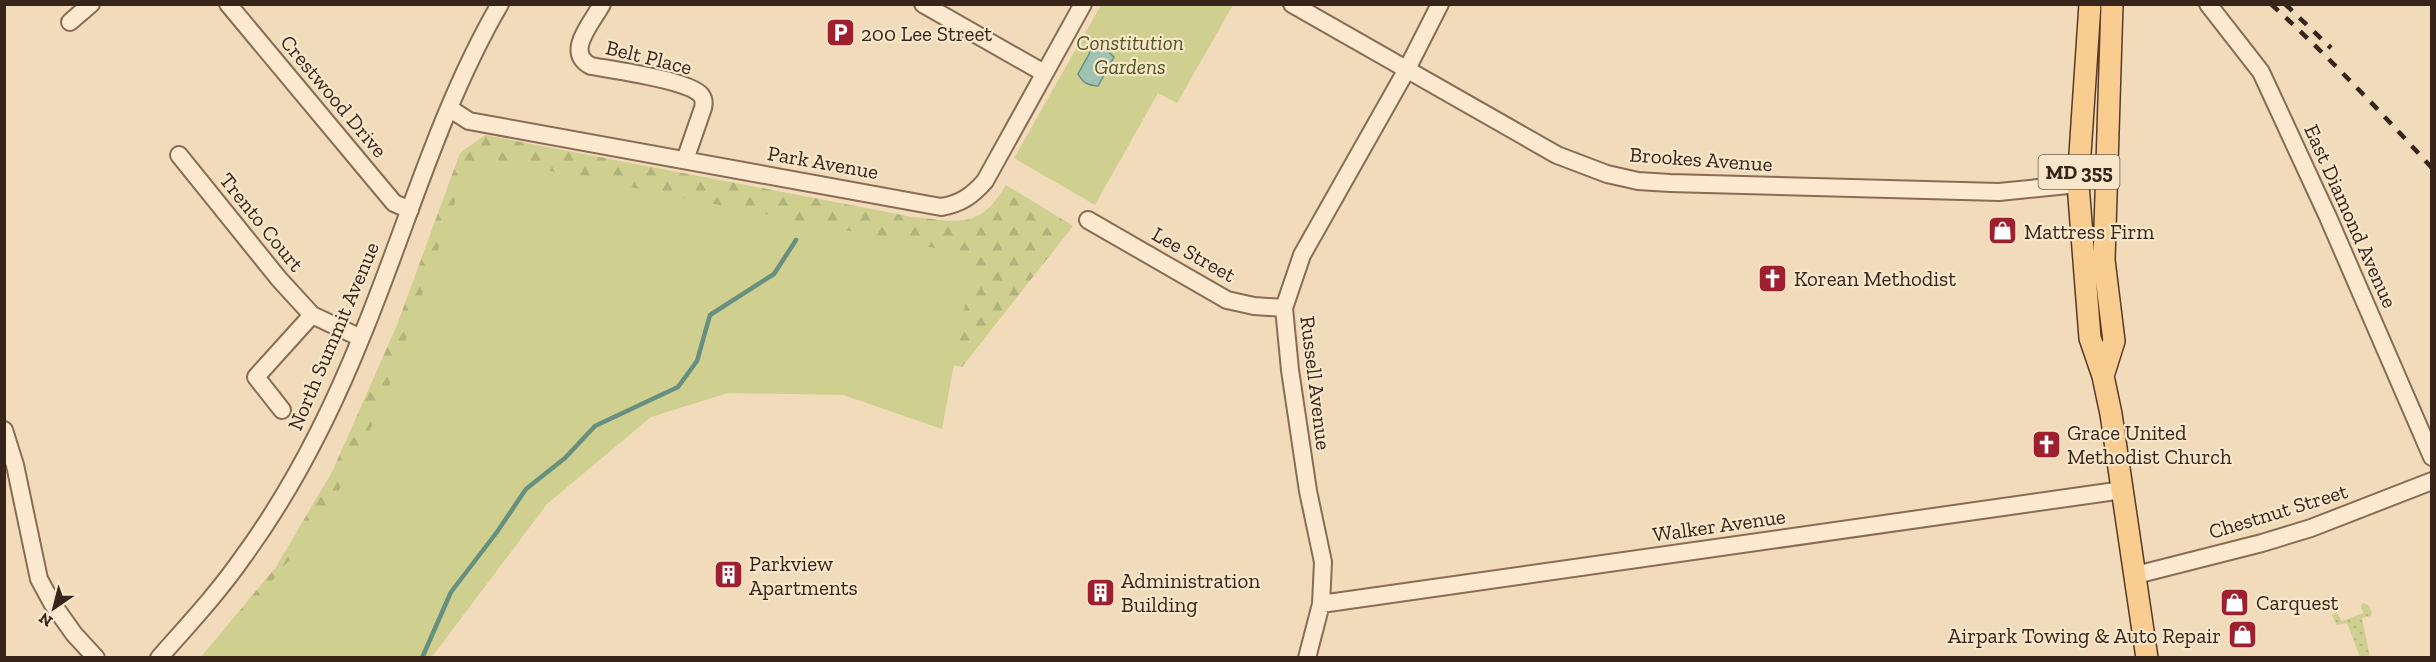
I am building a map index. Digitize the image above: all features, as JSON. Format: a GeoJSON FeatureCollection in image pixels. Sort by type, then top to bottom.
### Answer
{"type":"FeatureCollection","features":[{"type":"Feature","properties":{"kind":"main road","name":"MD 355"},"geometry":{"type":"LineString","coordinates":[[2090,4],[2078,184],[2090,339],[2103,376],[2123,490],[2147,657]]}},
{"type":"Feature","properties":{"kind":"main road","name":"MD 355"},"geometry":{"type":"LineString","coordinates":[[2103,376],[2114,341],[2104,260],[2112,4]]}},
{"type":"Feature","properties":{"kind":"street"},"geometry":{"type":"LineString","coordinates":[[70,22],[91,4]]}},
{"type":"Feature","properties":{"kind":"street","name":"Crestwood Drive"},"geometry":{"type":"LineString","coordinates":[[228,4],[394,203],[410,210]]}},
{"type":"Feature","properties":{"kind":"street","name":"North Summit Avenue"},"geometry":{"type":"LineString","coordinates":[[159,657],[221,586],[270,519],[325,420],[362,338],[449,108],[469,63],[500,4]]}},
{"type":"Feature","properties":{"kind":"street","name":"Belt Place"},"geometry":{"type":"LineString","coordinates":[[602,4],[579,46],[578,54],[583,62],[591,66],[675,83],[701,94],[704,102],[703,108],[685,160]]}},
{"type":"Feature","properties":{"kind":"street"},"geometry":{"type":"LineString","coordinates":[[923,4],[1044,73]]}},
{"type":"Feature","properties":{"kind":"street","name":"Park Avenue"},"geometry":{"type":"LineString","coordinates":[[449,108],[469,121],[940,207],[953,205],[974,194],[985,181],[1083,4]]}},
{"type":"Feature","properties":{"kind":"street","name":"Brookes Avenue"},"geometry":{"type":"LineString","coordinates":[[1292,4],[1557,155],[1607,174],[1638,181],[1670,183],[1992,192],[2078,184]]}},
{"type":"Feature","properties":{"kind":"street","name":"Russell Avenue"},"geometry":{"type":"LineString","coordinates":[[1307,657],[1321,604],[1323,562],[1308,490],[1290,370],[1284,308],[1302,255],[1406,71],[1440,4]]}},
{"type":"Feature","properties":{"kind":"street","name":"East Diamond Avenue"},"geometry":{"type":"LineString","coordinates":[[2208,4],[2261,72],[2328,217],[2432,457]]}},
{"type":"Feature","properties":{"kind":"street","name":"Trento Court"},"geometry":{"type":"LineString","coordinates":[[179,155],[279,279],[312,315],[362,338]]}},
{"type":"Feature","properties":{"kind":"street","name":"Lee Street"},"geometry":{"type":"LineString","coordinates":[[1088,220],[1227,300],[1254,306],[1284,308]]}},
{"type":"Feature","properties":{"kind":"street"},"geometry":{"type":"LineString","coordinates":[[282,410],[256,377],[312,315]]}},
{"type":"Feature","properties":{"kind":"street"},"geometry":{"type":"LineString","coordinates":[[4,430],[15,465],[39,579],[68,627],[96,657]]}},
{"type":"Feature","properties":{"kind":"street","name":"Chestnut Street"},"geometry":{"type":"LineString","coordinates":[[2136,575],[2311,528],[2432,481]]}},
{"type":"Feature","properties":{"kind":"street","name":"Walker Avenue"},"geometry":{"type":"LineString","coordinates":[[1321,604],[2123,490]]}},
{"type":"Feature","properties":{"kind":"green space","name":"Constitution Gardens"},"geometry":{"type":"Polygon","coordinates":[[[1101,5],[1233,5],[1177,103],[1158,93],[1095,205],[1014,158],[1101,5]]]}},
{"type":"Feature","properties":{"kind":"green space"},"geometry":{"type":"Polygon","coordinates":[[[485,135],[913,217],[943,220],[967,220],[977,216],[996,200],[1006,185],[1073,226],[962,367],[856,344],[660,353],[407,657],[200,658],[276,567],[332,472],[397,325],[460,153],[485,135]]]}},
{"type":"Feature","properties":{"kind":"green space"},"geometry":{"type":"Polygon","coordinates":[[[485,158],[974,256],[942,429],[843,395],[728,393],[651,417],[547,504],[432,657],[211,657],[327,513],[381,408],[468,166],[485,158]]]}},
{"type":"Feature","properties":{"kind":"green space"},"geometry":{"type":"Polygon","coordinates":[[[2363,603],[2368,605],[2372,612],[2371,616],[2362,618],[2370,657],[2360,657],[2347,623],[2337,625],[2332,616],[2336,612],[2342,621],[2363,613],[2361,606],[2363,603]]]}},
{"type":"Feature","properties":{"kind":"shaded area"},"geometry":{"type":"Polygon","coordinates":[[[1094,45],[1102,46],[1114,57],[1098,86],[1086,83],[1078,74],[1094,45]]]}},
{"type":"Feature","properties":{"kind":"waterway"},"geometry":{"type":"LineString","coordinates":[[422,658],[451,592],[497,532],[526,489],[565,458],[595,426],[678,387],[697,361],[710,315],[774,274],[796,240]]}},
{"type":"Feature","properties":{"kind":"railway"},"geometry":{"type":"LineString","coordinates":[[2271,4],[2353,84],[2432,168]]}},
{"type":"Feature","properties":{"kind":"railway"},"geometry":{"type":"LineString","coordinates":[[2285,4],[2331,48]]}},
{"type":"Feature","properties":{"kind":"place","name":"200 Lee Street"},"geometry":{"type":"Point","coordinates":[840,33]}},
{"type":"Feature","properties":{"kind":"place","name":"Mattress Firm"},"geometry":{"type":"Point","coordinates":[2003,231]}},
{"type":"Feature","properties":{"kind":"place","name":"Korean Methodist"},"geometry":{"type":"Point","coordinates":[1773,278]}},
{"type":"Feature","properties":{"kind":"place","name":"Grace United Methodist Church"},"geometry":{"type":"Point","coordinates":[2046,444]}},
{"type":"Feature","properties":{"kind":"place","name":"Parkview Apartments"},"geometry":{"type":"Point","coordinates":[728,575]}},
{"type":"Feature","properties":{"kind":"place","name":"Administration Building"},"geometry":{"type":"Point","coordinates":[1100,592]}},
{"type":"Feature","properties":{"kind":"place","name":"Carquest"},"geometry":{"type":"Point","coordinates":[2235,602]}},
{"type":"Feature","properties":{"kind":"place","name":"Airpark Towing & Auto Repair"},"geometry":{"type":"Point","coordinates":[2242,635]}}]}
